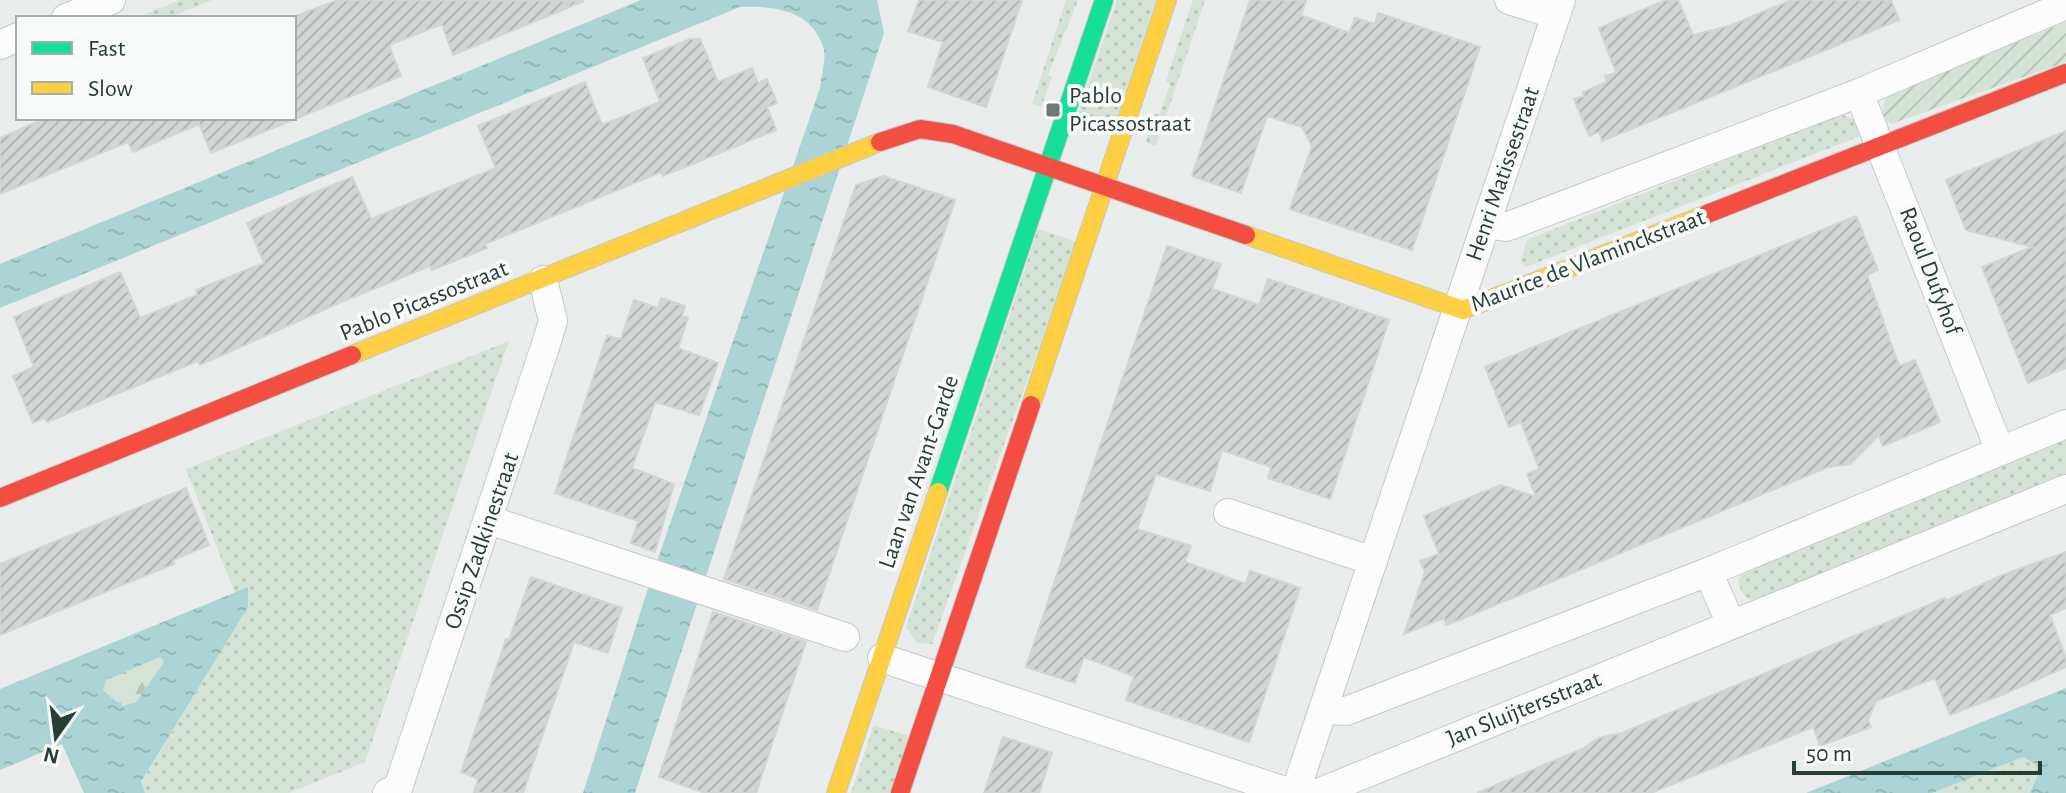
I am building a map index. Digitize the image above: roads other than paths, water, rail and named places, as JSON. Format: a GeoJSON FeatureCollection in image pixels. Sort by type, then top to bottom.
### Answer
{"type":"FeatureCollection","features":[{"type":"Feature","properties":{"kind":"street"},"geometry":{"type":"LineString","coordinates":[[71,16],[111,0]]}},
{"type":"Feature","properties":{"kind":"street","name":"Laan van Avant-Garde"},"geometry":{"type":"LineString","coordinates":[[836,793],[1104,0]]}},
{"type":"Feature","properties":{"kind":"street"},"geometry":{"type":"LineString","coordinates":[[900,793],[1167,0]]}},
{"type":"Feature","properties":{"kind":"street","name":"Henri Matissestraat"},"geometry":{"type":"LineString","coordinates":[[1293,793],[1558,7],[1509,0]]}},
{"type":"Feature","properties":{"kind":"street"},"geometry":{"type":"LineString","coordinates":[[1486,224],[1506,227],[1859,93],[2066,5]]}},
{"type":"Feature","properties":{"kind":"street","name":"Maurice de Vlaminckstraat"},"geometry":{"type":"LineString","coordinates":[[1104,186],[1457,309],[1473,309],[2066,73]]}},
{"type":"Feature","properties":{"kind":"street","name":"Raoul Dufyhof"},"geometry":{"type":"LineString","coordinates":[[1859,93],[2000,451]]}},
{"type":"Feature","properties":{"kind":"street","name":"Pablo Picassostraat"},"geometry":{"type":"LineString","coordinates":[[0,498],[451,313],[543,280],[857,149],[920,129],[953,134],[1048,166]]}},
{"type":"Feature","properties":{"kind":"street"},"geometry":{"type":"LineString","coordinates":[[1048,166],[1104,186]]}},
{"type":"Feature","properties":{"kind":"street","name":"Ossip Zadkinestraat"},"geometry":{"type":"LineString","coordinates":[[387,793],[398,788],[553,321],[543,280]]}},
{"type":"Feature","properties":{"kind":"street"},"geometry":{"type":"LineString","coordinates":[[1323,710],[1346,711],[1708,572],[2066,424]]}},
{"type":"Feature","properties":{"kind":"street","name":"Jan Sluijtersstraat"},"geometry":{"type":"LineString","coordinates":[[1318,793],[2066,489]]}},
{"type":"Feature","properties":{"kind":"street"},"geometry":{"type":"LineString","coordinates":[[1228,513],[1373,561]]}},
{"type":"Feature","properties":{"kind":"street"},"geometry":{"type":"LineString","coordinates":[[489,520],[845,637]]}},
{"type":"Feature","properties":{"kind":"street"},"geometry":{"type":"LineString","coordinates":[[1708,572],[1731,624]]}},
{"type":"Feature","properties":{"kind":"street"},"geometry":{"type":"LineString","coordinates":[[882,658],[1293,793]]}},
{"type":"Feature","properties":{"kind":"water"},"geometry":{"type":"Polygon","coordinates":[[[641,0],[877,0],[884,33],[635,793],[583,793],[649,585],[820,88],[824,50],[811,26],[802,18],[779,9],[740,7],[0,308],[0,264],[641,0]]]}},
{"type":"Feature","properties":{"kind":"water"},"geometry":{"type":"Polygon","coordinates":[[[248,587],[248,607],[141,782],[145,793],[84,793],[62,744],[0,770],[0,689],[248,587]],[[160,657],[106,680],[103,690],[122,706],[136,702],[164,662],[160,657]]]}},
{"type":"Feature","properties":{"kind":"water"},"geometry":{"type":"Polygon","coordinates":[[[2066,688],[2066,793],[2030,793],[2038,774],[2036,764],[2023,757],[1932,793],[1806,793],[2066,688]]]}},
{"type":"Feature","properties":{"kind":"place","name":"Pablo Picassostraat"},"geometry":{"type":"Point","coordinates":[1053,110]}}]}
